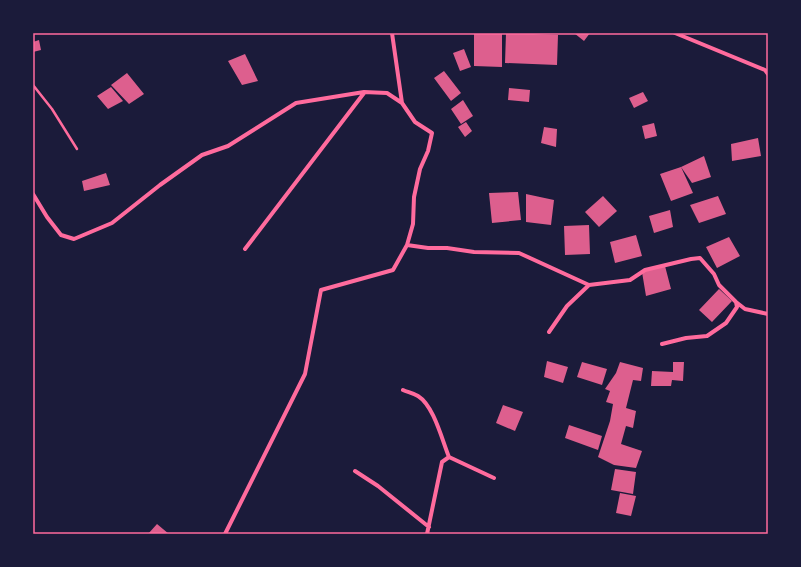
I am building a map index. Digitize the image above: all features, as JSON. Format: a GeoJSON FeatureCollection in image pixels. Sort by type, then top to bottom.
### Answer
{"type":"FeatureCollection","features":[{"type":"Feature","properties":{"kind":"street"},"geometry":{"type":"LineString","coordinates":[[392,33],[402,103]]}},
{"type":"Feature","properties":{"kind":"street"},"geometry":{"type":"LineString","coordinates":[[675,33],[765,70],[768,74]]}},
{"type":"Feature","properties":{"kind":"street"},"geometry":{"type":"LineString","coordinates":[[245,249],[364,92]]}},
{"type":"Feature","properties":{"kind":"street"},"geometry":{"type":"LineString","coordinates":[[33,194],[47,217],[61,235],[74,239],[112,223],[160,185],[202,155],[228,146],[296,103],[364,92],[387,93],[402,103],[415,122],[432,134],[428,151],[420,169],[414,197],[413,224],[408,245],[393,270],[321,290],[305,374],[225,534]]}},
{"type":"Feature","properties":{"kind":"street"},"geometry":{"type":"LineString","coordinates":[[408,245],[474,252],[519,253],[589,285],[630,280],[644,270],[700,258],[714,274],[719,285],[736,302],[745,309],[768,314]]}},
{"type":"Feature","properties":{"kind":"street"},"geometry":{"type":"LineString","coordinates":[[549,332],[567,306],[589,285]]}},
{"type":"Feature","properties":{"kind":"street"},"geometry":{"type":"LineString","coordinates":[[662,344],[686,338],[707,336],[726,323],[737,307],[736,302]]}},
{"type":"Feature","properties":{"kind":"street"},"geometry":{"type":"LineString","coordinates":[[403,390],[417,395],[426,404],[435,419],[449,457],[494,478]]}},
{"type":"Feature","properties":{"kind":"street"},"geometry":{"type":"LineString","coordinates":[[427,534],[442,462],[449,457]]}},
{"type":"Feature","properties":{"kind":"street"},"geometry":{"type":"LineString","coordinates":[[354,471],[378,486],[429,527]]}},
{"type":"Feature","properties":{"kind":"path"},"geometry":{"type":"LineString","coordinates":[[33,85],[52,109],[77,149]]}},
{"type":"Feature","properties":{"kind":"building"},"geometry":{"type":"Polygon","coordinates":[[[474,33],[502,33],[502,67],[474,66],[474,33]]]}},
{"type":"Feature","properties":{"kind":"building"},"geometry":{"type":"Polygon","coordinates":[[[506,33],[558,35],[557,65],[505,63],[506,33]]]}},
{"type":"Feature","properties":{"kind":"building"},"geometry":{"type":"Polygon","coordinates":[[[574,33],[590,33],[584,41],[574,33]]]}},
{"type":"Feature","properties":{"kind":"building"},"geometry":{"type":"Polygon","coordinates":[[[39,40],[41,50],[33,52],[33,42],[39,40]]]}},
{"type":"Feature","properties":{"kind":"building"},"geometry":{"type":"Polygon","coordinates":[[[464,49],[471,67],[460,71],[453,53],[464,49]]]}},
{"type":"Feature","properties":{"kind":"building"},"geometry":{"type":"Polygon","coordinates":[[[245,54],[258,81],[242,85],[228,61],[245,54]]]}},
{"type":"Feature","properties":{"kind":"building"},"geometry":{"type":"Polygon","coordinates":[[[444,71],[461,93],[451,101],[434,78],[444,71]]]}},
{"type":"Feature","properties":{"kind":"building"},"geometry":{"type":"Polygon","coordinates":[[[127,73],[144,94],[129,104],[111,85],[127,73]]]}},
{"type":"Feature","properties":{"kind":"building"},"geometry":{"type":"Polygon","coordinates":[[[111,87],[123,101],[108,109],[97,96],[111,87]]]}},
{"type":"Feature","properties":{"kind":"building"},"geometry":{"type":"Polygon","coordinates":[[[509,88],[530,90],[529,102],[508,100],[509,88]]]}},
{"type":"Feature","properties":{"kind":"building"},"geometry":{"type":"Polygon","coordinates":[[[643,92],[648,101],[634,108],[629,98],[643,92]]]}},
{"type":"Feature","properties":{"kind":"building"},"geometry":{"type":"Polygon","coordinates":[[[463,100],[473,116],[461,124],[451,109],[463,100]]]}},
{"type":"Feature","properties":{"kind":"building"},"geometry":{"type":"Polygon","coordinates":[[[466,122],[472,131],[465,137],[458,127],[466,122]]]}},
{"type":"Feature","properties":{"kind":"building"},"geometry":{"type":"Polygon","coordinates":[[[654,123],[657,136],[645,139],[642,126],[654,123]]]}},
{"type":"Feature","properties":{"kind":"building"},"geometry":{"type":"Polygon","coordinates":[[[544,127],[557,129],[556,147],[541,143],[544,127]]]}},
{"type":"Feature","properties":{"kind":"building"},"geometry":{"type":"Polygon","coordinates":[[[758,138],[761,156],[732,161],[731,144],[758,138]]]}},
{"type":"Feature","properties":{"kind":"building"},"geometry":{"type":"Polygon","coordinates":[[[704,156],[711,177],[692,183],[681,167],[704,156]]]}},
{"type":"Feature","properties":{"kind":"building"},"geometry":{"type":"Polygon","coordinates":[[[681,167],[693,193],[671,201],[660,174],[681,167]]]}},
{"type":"Feature","properties":{"kind":"building"},"geometry":{"type":"Polygon","coordinates":[[[106,173],[110,185],[84,191],[82,181],[106,173]]]}},
{"type":"Feature","properties":{"kind":"building"},"geometry":{"type":"Polygon","coordinates":[[[518,192],[521,220],[492,223],[489,193],[518,192]]]}},
{"type":"Feature","properties":{"kind":"building"},"geometry":{"type":"Polygon","coordinates":[[[526,194],[554,200],[551,225],[526,222],[526,194]]]}},
{"type":"Feature","properties":{"kind":"building"},"geometry":{"type":"Polygon","coordinates":[[[603,196],[617,211],[599,227],[585,212],[603,196]]]}},
{"type":"Feature","properties":{"kind":"building"},"geometry":{"type":"Polygon","coordinates":[[[718,196],[726,214],[699,223],[690,205],[718,196]]]}},
{"type":"Feature","properties":{"kind":"building"},"geometry":{"type":"Polygon","coordinates":[[[670,210],[673,227],[654,233],[649,216],[670,210]]]}},
{"type":"Feature","properties":{"kind":"building"},"geometry":{"type":"Polygon","coordinates":[[[589,225],[590,254],[565,255],[564,226],[589,225]]]}},
{"type":"Feature","properties":{"kind":"building"},"geometry":{"type":"Polygon","coordinates":[[[636,235],[642,256],[615,263],[610,242],[636,235]]]}},
{"type":"Feature","properties":{"kind":"building"},"geometry":{"type":"Polygon","coordinates":[[[729,237],[740,256],[717,268],[706,247],[729,237]]]}},
{"type":"Feature","properties":{"kind":"building"},"geometry":{"type":"Polygon","coordinates":[[[665,266],[671,289],[646,296],[642,272],[665,266]]]}},
{"type":"Feature","properties":{"kind":"building"},"geometry":{"type":"Polygon","coordinates":[[[719,289],[732,301],[712,322],[699,310],[719,289]]]}},
{"type":"Feature","properties":{"kind":"building"},"geometry":{"type":"Polygon","coordinates":[[[547,361],[568,367],[563,383],[544,377],[547,361]]]}},
{"type":"Feature","properties":{"kind":"building"},"geometry":{"type":"Polygon","coordinates":[[[582,362],[607,369],[602,385],[577,377],[582,362]]]}},
{"type":"Feature","properties":{"kind":"building"},"geometry":{"type":"Polygon","coordinates":[[[620,362],[643,368],[641,381],[633,380],[626,408],[636,411],[633,428],[626,426],[621,444],[642,451],[636,468],[614,465],[598,457],[610,421],[613,404],[606,402],[610,391],[605,389],[616,373],[620,362]]]}},
{"type":"Feature","properties":{"kind":"building"},"geometry":{"type":"Polygon","coordinates":[[[673,362],[684,362],[683,381],[672,380],[671,386],[651,386],[652,371],[673,372],[673,362]]]}},
{"type":"Feature","properties":{"kind":"building"},"geometry":{"type":"Polygon","coordinates":[[[503,405],[523,412],[515,431],[496,423],[503,405]]]}},
{"type":"Feature","properties":{"kind":"building"},"geometry":{"type":"Polygon","coordinates":[[[569,425],[602,436],[598,450],[565,438],[569,425]]]}},
{"type":"Feature","properties":{"kind":"building"},"geometry":{"type":"Polygon","coordinates":[[[615,469],[636,472],[633,494],[611,490],[615,469]]]}},
{"type":"Feature","properties":{"kind":"building"},"geometry":{"type":"Polygon","coordinates":[[[620,493],[636,496],[631,516],[616,513],[620,493]]]}},
{"type":"Feature","properties":{"kind":"building"},"geometry":{"type":"Polygon","coordinates":[[[157,524],[169,534],[148,534],[157,524]]]}}]}
